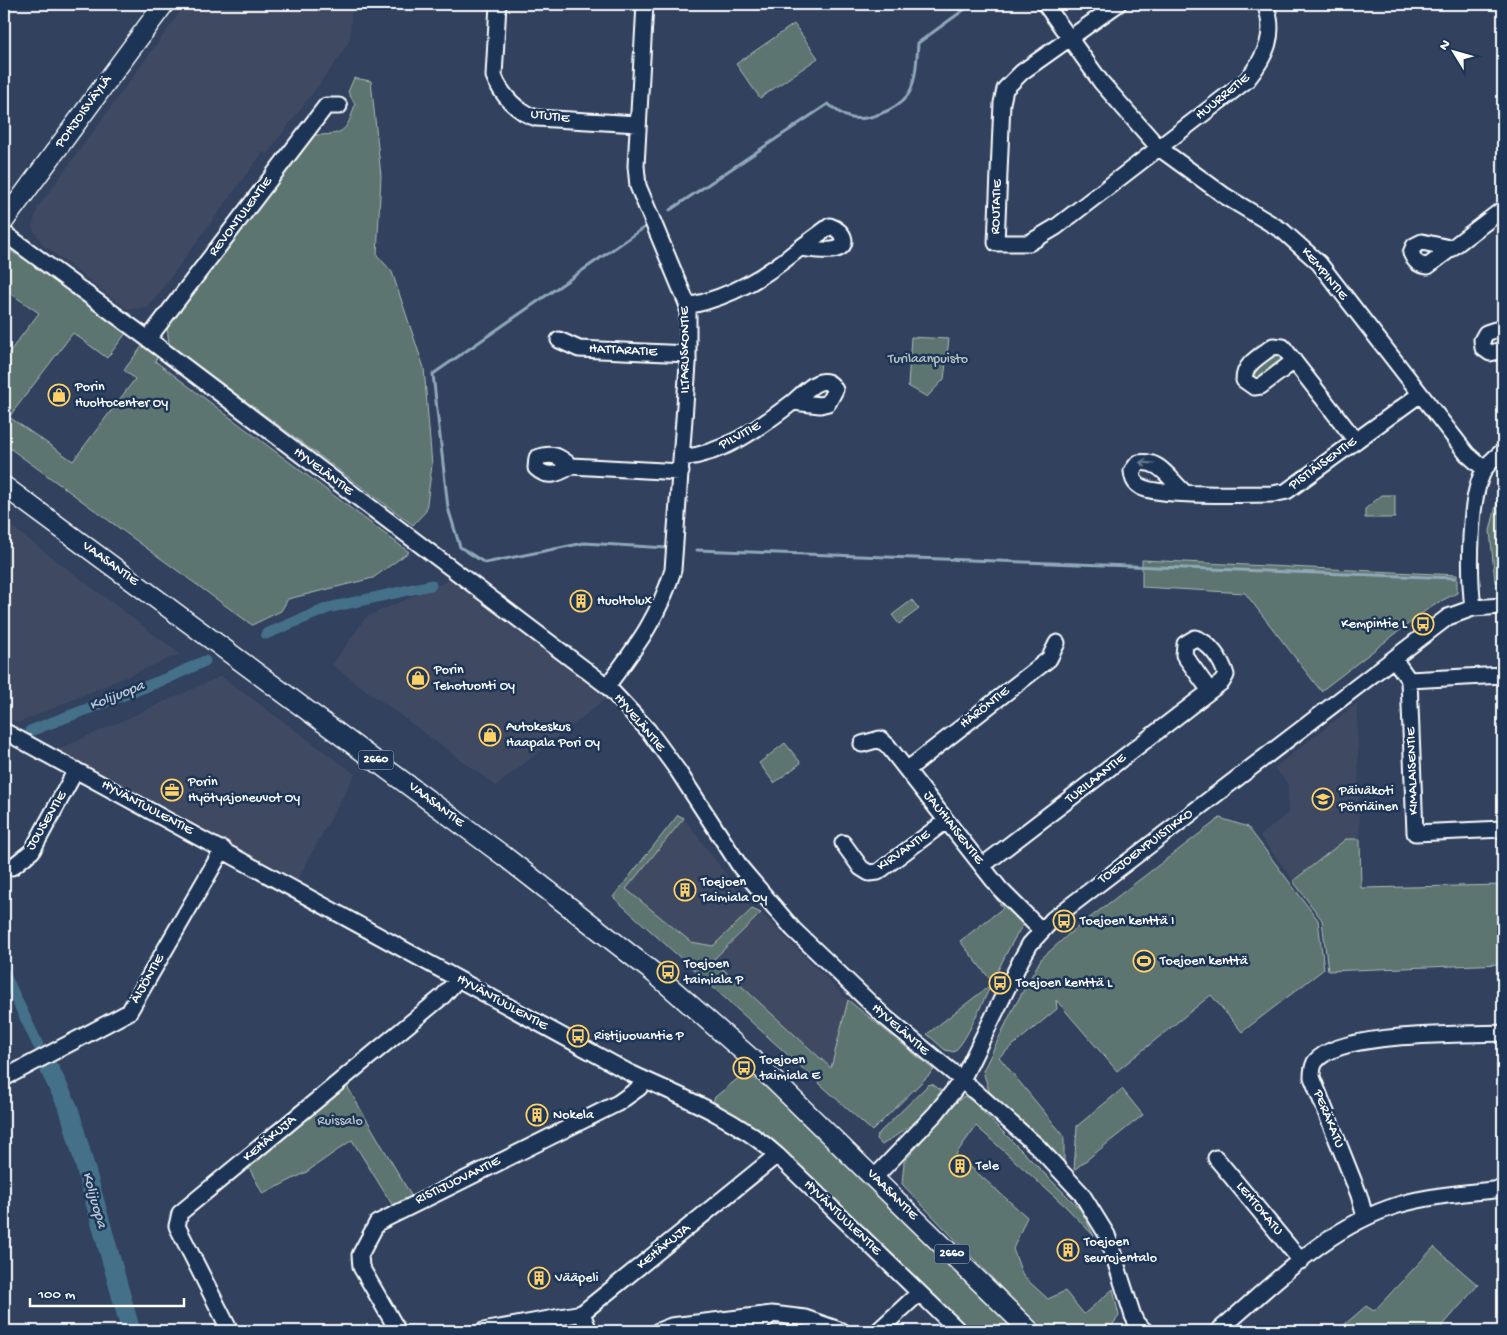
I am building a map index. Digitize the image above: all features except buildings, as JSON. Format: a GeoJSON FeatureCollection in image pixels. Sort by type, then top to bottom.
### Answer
{"type":"FeatureCollection","features":[{"type":"Feature","properties":{"kind":"main road","name":"POHJOISVÄYLÄ"},"geometry":{"type":"LineString","coordinates":[[4,221],[164,4]]}},
{"type":"Feature","properties":{"kind":"main road","name":"VAASANTIE"},"geometry":{"type":"LineString","coordinates":[[4,486],[551,891],[654,973],[753,1060],[1030,1331]]}},
{"type":"Feature","properties":{"kind":"street","name":"UTUTIE"},"geometry":{"type":"LineString","coordinates":[[498,4],[494,76],[497,84],[517,109],[526,115],[537,118],[638,124]]}},
{"type":"Feature","properties":{"kind":"street","name":"ILTARUSKONTIE"},"geometry":{"type":"LineString","coordinates":[[607,686],[652,625],[665,597],[673,570],[682,465],[688,354],[688,306],[638,186],[636,166],[645,4]]}},
{"type":"Feature","properties":{"kind":"street","name":"KEMPINTIE"},"geometry":{"type":"LineString","coordinates":[[1046,4],[1101,82],[1158,148],[1225,196],[1283,231],[1319,263],[1419,395],[1467,454],[1484,469]]}},
{"type":"Feature","properties":{"kind":"street"},"geometry":{"type":"LineString","coordinates":[[1069,38],[1118,4]]}},
{"type":"Feature","properties":{"kind":"street","name":"HUURRETIE"},"geometry":{"type":"LineString","coordinates":[[1158,148],[1248,80],[1262,61],[1269,42],[1271,18],[1265,4]]}},
{"type":"Feature","properties":{"kind":"street","name":"ROUTATIE"},"geometry":{"type":"LineString","coordinates":[[1069,38],[1022,72],[1005,89],[1002,103],[996,243],[1029,243],[1056,227],[1158,148]]}},
{"type":"Feature","properties":{"kind":"street","name":"REVONTULENTIE"},"geometry":{"type":"LineString","coordinates":[[148,339],[326,106],[339,106]]}},
{"type":"Feature","properties":{"kind":"street"},"geometry":{"type":"LineString","coordinates":[[1450,248],[1500,217]]}},
{"type":"Feature","properties":{"kind":"street","name":"HYVELÄNTIE"},"geometry":{"type":"LineString","coordinates":[[4,233],[148,339],[607,686],[648,730],[678,770],[741,868],[770,904],[834,970],[929,1055],[962,1080],[1037,1146],[1081,1193],[1107,1235],[1136,1329]]}},
{"type":"Feature","properties":{"kind":"street"},"geometry":{"type":"LineString","coordinates":[[688,306],[734,292],[750,284],[800,248]]}},
{"type":"Feature","properties":{"kind":"street"},"geometry":{"type":"LineString","coordinates":[[1503,332],[1495,330],[1486,332],[1482,340],[1483,348],[1490,353],[1503,350]]}},
{"type":"Feature","properties":{"kind":"street","name":"HATTARATIE"},"geometry":{"type":"LineString","coordinates":[[559,340],[579,349],[688,354]]}},
{"type":"Feature","properties":{"kind":"street"},"geometry":{"type":"LineString","coordinates":[[1294,361],[1356,441]]}},
{"type":"Feature","properties":{"kind":"street","name":"PISTIÄISENTIE"},"geometry":{"type":"LineString","coordinates":[[1184,492],[1273,494],[1287,491],[1419,395]]}},
{"type":"Feature","properties":{"kind":"street","name":"PILVITIE"},"geometry":{"type":"LineString","coordinates":[[571,466],[682,465],[754,432],[792,402]]}},
{"type":"Feature","properties":{"kind":"street"},"geometry":{"type":"LineString","coordinates":[[1473,608],[1471,586],[1474,502],[1484,469],[1503,451]]}},
{"type":"Feature","properties":{"kind":"street","name":"TOEJOENPUISTIKKO"},"geometry":{"type":"LineString","coordinates":[[874,1178],[936,1113],[962,1080],[1021,960],[1041,930],[1053,918],[1448,617],[1473,608],[1503,606]]}},
{"type":"Feature","properties":{"kind":"street","name":"HÄRÖNTIE"},"geometry":{"type":"LineString","coordinates":[[908,768],[1049,659],[1058,643]]}},
{"type":"Feature","properties":{"kind":"street"},"geometry":{"type":"LineString","coordinates":[[1394,659],[1409,680],[1503,675]]}},
{"type":"Feature","properties":{"kind":"street","name":"KIMALAISENTIE"},"geometry":{"type":"LineString","coordinates":[[1409,680],[1415,833],[1503,829]]}},
{"type":"Feature","properties":{"kind":"street","name":"TURILAANTIE"},"geometry":{"type":"LineString","coordinates":[[982,866],[1210,691]]}},
{"type":"Feature","properties":{"kind":"street","name":"HYVÄNTUULENTIE"},"geometry":{"type":"LineString","coordinates":[[4,731],[645,1080],[735,1125],[777,1155],[959,1331]]}},
{"type":"Feature","properties":{"kind":"street","name":"JAUHIAISENTIE"},"geometry":{"type":"LineString","coordinates":[[862,744],[880,739],[908,768],[946,822],[1014,905],[1041,930]]}},
{"type":"Feature","properties":{"kind":"street","name":"JOUSENTIE"},"geometry":{"type":"LineString","coordinates":[[12,868],[32,851],[76,770]]}},
{"type":"Feature","properties":{"kind":"street","name":"KIRVANTIE"},"geometry":{"type":"LineString","coordinates":[[843,843],[861,868],[869,873],[878,872],[946,822]]}},
{"type":"Feature","properties":{"kind":"street","name":"ÄIJÖNTIE"},"geometry":{"type":"LineString","coordinates":[[4,1078],[129,1012],[223,849]]}},
{"type":"Feature","properties":{"kind":"street","name":"KEHÄKUJA"},"geometry":{"type":"LineString","coordinates":[[230,1331],[176,1226],[180,1213],[443,996],[458,979]]}},
{"type":"Feature","properties":{"kind":"street","name":"PERÄKATU"},"geometry":{"type":"LineString","coordinates":[[1365,1217],[1359,1195],[1312,1077],[1314,1063],[1328,1052],[1367,1039],[1503,1033]]}},
{"type":"Feature","properties":{"kind":"street","name":"RISTIJUOVANTIE"},"geometry":{"type":"LineString","coordinates":[[398,1331],[361,1266],[360,1255],[377,1223],[618,1103],[639,1088],[645,1080]]}},
{"type":"Feature","properties":{"kind":"street","name":"KEHÄKUJA"},"geometry":{"type":"LineString","coordinates":[[483,1331],[582,1313],[777,1155]]}},
{"type":"Feature","properties":{"kind":"street","name":"LEHTOKATU"},"geometry":{"type":"LineString","coordinates":[[1216,1158],[1301,1261]]}},
{"type":"Feature","properties":{"kind":"street"},"geometry":{"type":"LineString","coordinates":[[1218,1331],[1320,1245],[1365,1217],[1399,1205],[1442,1196],[1503,1190]]}},
{"type":"Feature","properties":{"kind":"street"},"geometry":{"type":"LineString","coordinates":[[878,1331],[919,1293]]}},
{"type":"Feature","properties":{"kind":"street"},"geometry":{"type":"LineString","coordinates":[[582,1313],[589,1331]]}},
{"type":"Feature","properties":{"kind":"street"},"geometry":{"type":"LineString","coordinates":[[658,1331],[671,1326],[772,1314],[804,1318],[842,1331]]}},
{"type":"Feature","properties":{"kind":"street"},"geometry":{"type":"LineString","coordinates":[[750,1331],[772,1314]]}},
{"type":"Feature","properties":{"kind":"shaded area"},"geometry":{"type":"Polygon","coordinates":[[[186,4],[352,4],[350,39],[341,55],[267,154],[263,152],[148,308],[127,309],[43,245],[32,227],[38,207],[186,4]]]}},
{"type":"Feature","properties":{"kind":"shaded area"},"geometry":{"type":"Polygon","coordinates":[[[4,521],[180,654],[18,723],[4,716],[4,521]]]}},
{"type":"Feature","properties":{"kind":"shaded area"},"geometry":{"type":"Polygon","coordinates":[[[454,578],[608,697],[496,786],[332,665],[366,617],[454,578]]]}},
{"type":"Feature","properties":{"kind":"shaded area"},"geometry":{"type":"Polygon","coordinates":[[[221,676],[355,774],[297,880],[57,750],[221,676]]]}},
{"type":"Feature","properties":{"kind":"shaded area","name":"Päiväkoti Pörriäinen"},"geometry":{"type":"Polygon","coordinates":[[[1357,703],[1361,888],[1302,892],[1260,836],[1288,813],[1288,784],[1274,768],[1357,703]]]}},
{"type":"Feature","properties":{"kind":"shaded area"},"geometry":{"type":"Polygon","coordinates":[[[684,818],[752,909],[713,946],[691,943],[626,888],[684,818]]]}},
{"type":"Feature","properties":{"kind":"shaded area"},"geometry":{"type":"Polygon","coordinates":[[[761,913],[848,1000],[831,1069],[713,960],[761,913]]]}},
{"type":"Feature","properties":{"kind":"green space"},"geometry":{"type":"Polygon","coordinates":[[[794,24],[818,58],[760,98],[736,64],[794,24]]]}},
{"type":"Feature","properties":{"kind":"green space"},"geometry":{"type":"Polygon","coordinates":[[[354,78],[371,81],[381,176],[377,255],[392,272],[424,368],[432,465],[426,511],[413,525],[169,344],[167,326],[314,135],[338,133],[346,126],[355,104],[348,92],[354,78]]]}},
{"type":"Feature","properties":{"kind":"green space"},"geometry":{"type":"Polygon","coordinates":[[[7,249],[32,263],[127,332],[107,358],[73,333],[9,417],[73,461],[135,379],[124,370],[143,345],[158,356],[155,361],[409,552],[373,578],[288,599],[281,611],[252,625],[4,444],[4,359],[39,313],[4,289],[4,250],[7,249]]]}},
{"type":"Feature","properties":{"kind":"green space","name":"Turilaanpuisto"},"geometry":{"type":"Polygon","coordinates":[[[911,337],[949,339],[944,379],[927,397],[908,386],[911,337]]]}},
{"type":"Feature","properties":{"kind":"green space"},"geometry":{"type":"Polygon","coordinates":[[[1278,350],[1285,358],[1260,380],[1250,379],[1250,369],[1278,350]]]}},
{"type":"Feature","properties":{"kind":"green space"},"geometry":{"type":"Polygon","coordinates":[[[1503,476],[1503,581],[1495,582],[1490,531],[1503,476]]]}},
{"type":"Feature","properties":{"kind":"green space"},"geometry":{"type":"Polygon","coordinates":[[[1382,495],[1395,495],[1395,518],[1365,518],[1365,509],[1382,495]]]}},
{"type":"Feature","properties":{"kind":"green space"},"geometry":{"type":"Polygon","coordinates":[[[1142,560],[1457,575],[1457,593],[1433,605],[1321,691],[1245,593],[1142,587],[1142,560]]]}},
{"type":"Feature","properties":{"kind":"green space"},"geometry":{"type":"Polygon","coordinates":[[[912,600],[919,609],[899,624],[892,615],[912,600]]]}},
{"type":"Feature","properties":{"kind":"green space"},"geometry":{"type":"Polygon","coordinates":[[[785,743],[801,763],[774,783],[759,763],[785,743]]]}},
{"type":"Feature","properties":{"kind":"green space"},"geometry":{"type":"Polygon","coordinates":[[[678,815],[684,818],[626,889],[691,942],[713,946],[752,909],[761,913],[713,960],[831,1068],[848,1000],[934,1070],[872,1131],[613,897],[678,815]]]}},
{"type":"Feature","properties":{"kind":"green space"},"geometry":{"type":"Polygon","coordinates":[[[1220,818],[1248,827],[1318,920],[1324,969],[1242,1032],[1211,995],[1117,1071],[1056,1000],[1057,1009],[999,1057],[1064,1136],[1064,1164],[989,1091],[983,1071],[1012,1011],[1041,959],[1070,933],[1220,818]]]}},
{"type":"Feature","properties":{"kind":"green space"},"geometry":{"type":"Polygon","coordinates":[[[1346,839],[1360,839],[1361,888],[1503,885],[1503,964],[1328,971],[1322,920],[1293,881],[1346,839]]]}},
{"type":"Feature","properties":{"kind":"green space"},"geometry":{"type":"Polygon","coordinates":[[[996,894],[1023,925],[992,982],[960,941],[1003,908],[994,896],[996,894]]]}},
{"type":"Feature","properties":{"kind":"green space"},"geometry":{"type":"Polygon","coordinates":[[[991,984],[966,1035],[954,1052],[945,1050],[927,1034],[991,984]]]}},
{"type":"Feature","properties":{"kind":"green space"},"geometry":{"type":"Polygon","coordinates":[[[746,1072],[776,1095],[1015,1331],[968,1331],[776,1142],[714,1107],[712,1103],[715,1097],[746,1072]]]}},
{"type":"Feature","properties":{"kind":"green space"},"geometry":{"type":"Polygon","coordinates":[[[932,1084],[942,1091],[931,1107],[899,1134],[882,1145],[876,1139],[877,1135],[928,1085],[932,1084]]]}},
{"type":"Feature","properties":{"kind":"green space","name":"Ruissalo"},"geometry":{"type":"Polygon","coordinates":[[[347,1086],[412,1197],[393,1206],[352,1140],[305,1173],[263,1194],[248,1166],[347,1086]]]}},
{"type":"Feature","properties":{"kind":"green space"},"geometry":{"type":"Polygon","coordinates":[[[1122,1089],[1143,1115],[1074,1170],[1077,1126],[1122,1089]]]}},
{"type":"Feature","properties":{"kind":"green space"},"geometry":{"type":"Polygon","coordinates":[[[964,1096],[970,1099],[1081,1210],[1094,1236],[1065,1206],[976,1126],[956,1154],[1027,1217],[1013,1249],[1023,1276],[1048,1299],[1065,1291],[1084,1314],[1113,1289],[1119,1316],[1108,1331],[1043,1331],[902,1184],[904,1162],[952,1106],[964,1096]]]}},
{"type":"Feature","properties":{"kind":"green space"},"geometry":{"type":"Polygon","coordinates":[[[1434,1247],[1478,1285],[1438,1331],[1337,1331],[1366,1306],[1374,1311],[1434,1247]]]}},
{"type":"Feature","properties":{"kind":"waterway"},"geometry":{"type":"LineString","coordinates":[[670,210],[828,104],[843,115],[855,118],[871,117],[896,106],[910,91],[915,71],[918,43],[972,4]]}},
{"type":"Feature","properties":{"kind":"waterway"},"geometry":{"type":"LineString","coordinates":[[645,227],[433,374],[448,508],[460,547],[485,563],[584,543],[667,548]]}},
{"type":"Feature","properties":{"kind":"waterway"},"geometry":{"type":"LineString","coordinates":[[697,550],[1455,578]]}},
{"type":"Feature","properties":{"kind":"waterway"},"geometry":{"type":"LineString","coordinates":[[1499,577],[1503,576]]}},
{"type":"Feature","properties":{"kind":"waterway","name":"Kolijuopa"},"geometry":{"type":"LineString","coordinates":[[266,634],[328,608],[431,585]]}},
{"type":"Feature","properties":{"kind":"waterway","name":"Kolijuopa"},"geometry":{"type":"LineString","coordinates":[[30,731],[168,678],[205,661]]}},
{"type":"Feature","properties":{"kind":"waterway","name":"Kolijuopa"},"geometry":{"type":"LineString","coordinates":[[4,973],[38,1045]]}},
{"type":"Feature","properties":{"kind":"waterway","name":"Kolijuopa"},"geometry":{"type":"LineString","coordinates":[[50,1070],[69,1109],[131,1331]]}},
{"type":"Feature","properties":{"kind":"place","name":"Porin Huoltocenter Oy"},"geometry":{"type":"Point","coordinates":[59,395]}},
{"type":"Feature","properties":{"kind":"place","name":"Huoltolux"},"geometry":{"type":"Point","coordinates":[581,601]}},
{"type":"Feature","properties":{"kind":"place","name":"Kempintie L"},"geometry":{"type":"Point","coordinates":[1423,624]}},
{"type":"Feature","properties":{"kind":"place","name":"Porin Tehotuonti Oy"},"geometry":{"type":"Point","coordinates":[418,678]}},
{"type":"Feature","properties":{"kind":"place","name":"Autokeskus Haapala Pori Oy"},"geometry":{"type":"Point","coordinates":[490,735]}},
{"type":"Feature","properties":{"kind":"place","name":"Porin Hyötyajoneuvot Oy"},"geometry":{"type":"Point","coordinates":[172,790]}},
{"type":"Feature","properties":{"kind":"place","name":"Päiväkoti Pörriäinen"},"geometry":{"type":"Point","coordinates":[1323,799]}},
{"type":"Feature","properties":{"kind":"place","name":"Toejoen Taimiala Oy"},"geometry":{"type":"Point","coordinates":[685,890]}},
{"type":"Feature","properties":{"kind":"place","name":"Toejoen kenttä I"},"geometry":{"type":"Point","coordinates":[1064,921]}},
{"type":"Feature","properties":{"kind":"place","name":"Toejoen kenttä"},"geometry":{"type":"Point","coordinates":[1144,961]}},
{"type":"Feature","properties":{"kind":"place","name":"Toejoen taimiala P"},"geometry":{"type":"Point","coordinates":[668,972]}},
{"type":"Feature","properties":{"kind":"place","name":"Toejoen kenttä L"},"geometry":{"type":"Point","coordinates":[1000,983]}},
{"type":"Feature","properties":{"kind":"place","name":"Ristijuovantie P"},"geometry":{"type":"Point","coordinates":[578,1036]}},
{"type":"Feature","properties":{"kind":"place","name":"Toejoen taimiala E"},"geometry":{"type":"Point","coordinates":[744,1068]}},
{"type":"Feature","properties":{"kind":"place","name":"Nokela"},"geometry":{"type":"Point","coordinates":[537,1115]}},
{"type":"Feature","properties":{"kind":"place","name":"Tele"},"geometry":{"type":"Point","coordinates":[960,1166]}},
{"type":"Feature","properties":{"kind":"place","name":"Toejoen seurojentalo"},"geometry":{"type":"Point","coordinates":[1068,1250]}},
{"type":"Feature","properties":{"kind":"place","name":"Vääpeli"},"geometry":{"type":"Point","coordinates":[539,1278]}}]}
